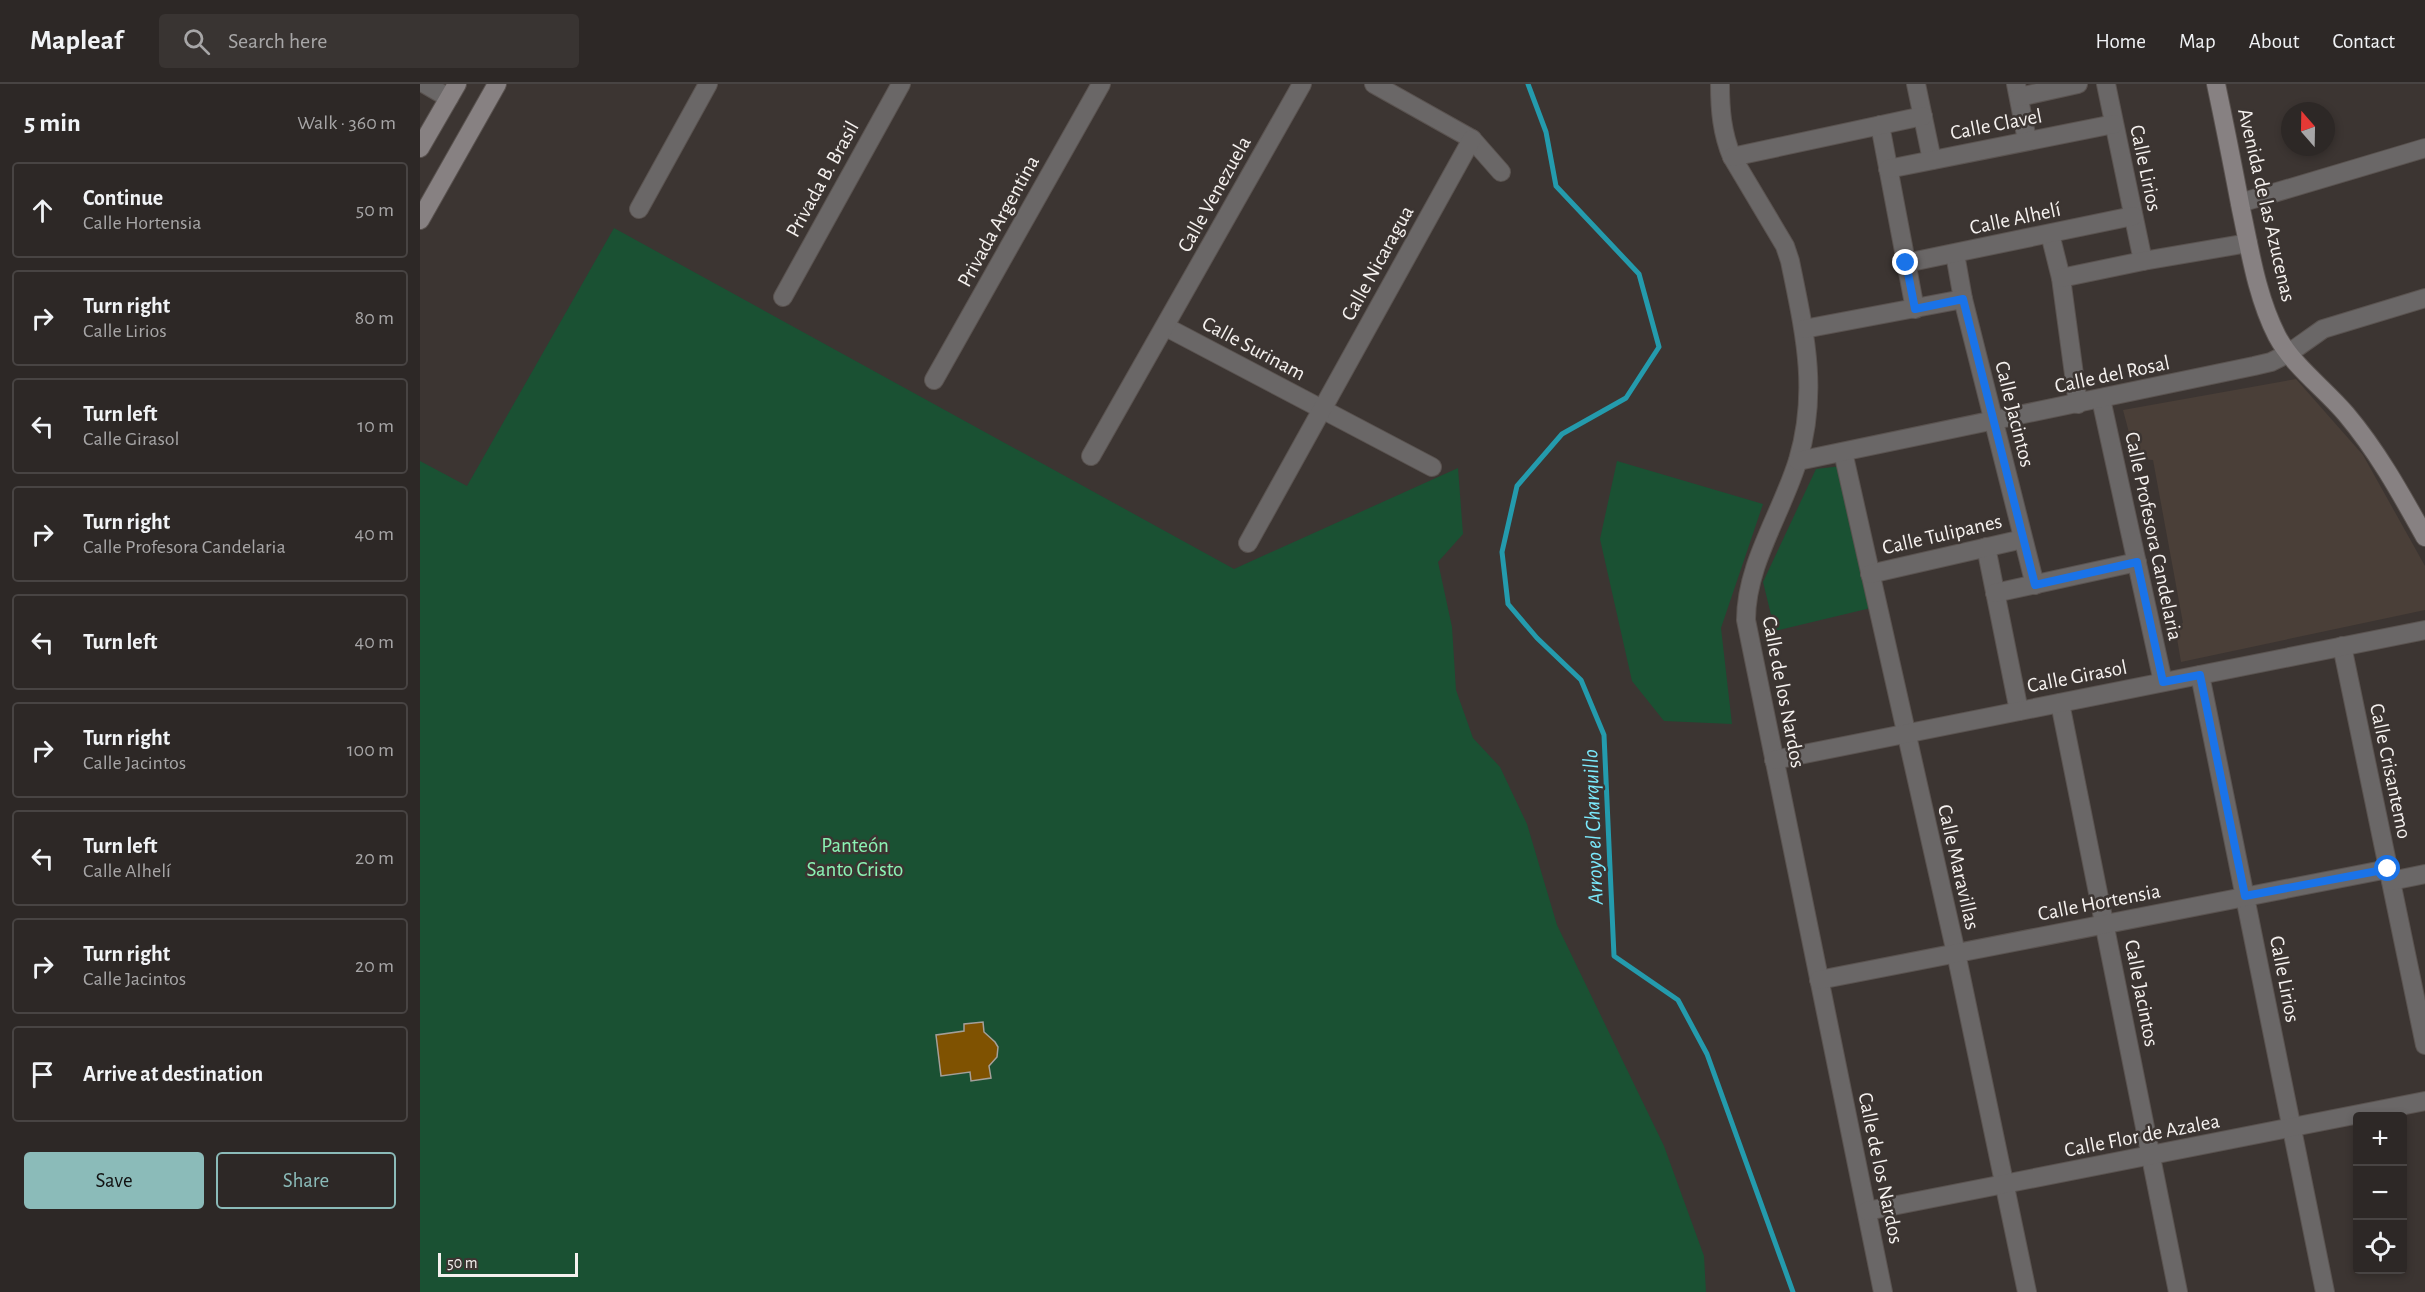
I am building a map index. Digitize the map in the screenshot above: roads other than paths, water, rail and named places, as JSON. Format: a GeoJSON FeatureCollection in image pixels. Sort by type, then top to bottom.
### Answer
{"type":"FeatureCollection","features":[{"type":"Feature","properties":{"kind":"street"},"geometry":{"type":"LineString","coordinates":[[420,148],[453,91],[425,84]]}},
{"type":"Feature","properties":{"kind":"street"},"geometry":{"type":"LineString","coordinates":[[420,220],[496,84]]}},
{"type":"Feature","properties":{"kind":"street"},"geometry":{"type":"LineString","coordinates":[[639,209],[708,84]]}},
{"type":"Feature","properties":{"kind":"street","name":"Privada B. Brasil"},"geometry":{"type":"LineString","coordinates":[[783,297],[901,84]]}},
{"type":"Feature","properties":{"kind":"street","name":"Privada Argentina"},"geometry":{"type":"LineString","coordinates":[[934,380],[1101,84]]}},
{"type":"Feature","properties":{"kind":"street","name":"Calle Venezuela"},"geometry":{"type":"LineString","coordinates":[[1091,456],[1302,84]]}},
{"type":"Feature","properties":{"kind":"street"},"geometry":{"type":"LineString","coordinates":[[1374,84],[1472,139],[1501,172]]}},
{"type":"Feature","properties":{"kind":"street","name":"Calle de los Nardos"},"geometry":{"type":"LineString","coordinates":[[1720,84],[1722,124],[1732,157],[1785,246],[1804,329],[1810,380],[1806,432],[1798,461],[1749,586],[1746,620],[1883,1292]]}},
{"type":"Feature","properties":{"kind":"street"},"geometry":{"type":"LineString","coordinates":[[1916,84],[1932,160]]}},
{"type":"Feature","properties":{"kind":"street","name":"Calle Clavel"},"geometry":{"type":"LineString","coordinates":[[2018,91],[2078,84]]}},
{"type":"Feature","properties":{"kind":"street","name":"Calle Lirios"},"geometry":{"type":"LineString","coordinates":[[2106,84],[2142,261]]}},
{"type":"Feature","properties":{"kind":"street","name":"Avenida de las Azucenas"},"geometry":{"type":"LineString","coordinates":[[2216,84],[2248,243],[2266,309],[2278,337],[2289,353],[2356,425],[2386,468],[2425,537]]}},
{"type":"Feature","properties":{"kind":"street"},"geometry":{"type":"LineString","coordinates":[[2018,91],[2026,140]]}},
{"type":"Feature","properties":{"kind":"street","name":"Calle Clavel"},"geometry":{"type":"LineString","coordinates":[[1732,157],[1923,116]]}},
{"type":"Feature","properties":{"kind":"street"},"geometry":{"type":"LineString","coordinates":[[1880,124],[1915,309]]}},
{"type":"Feature","properties":{"kind":"street","name":"Calle Clavel"},"geometry":{"type":"LineString","coordinates":[[1888,169],[2114,124]]}},
{"type":"Feature","properties":{"kind":"street","name":"Calle Nicaragua"},"geometry":{"type":"LineString","coordinates":[[1248,543],[1472,139]]}},
{"type":"Feature","properties":{"kind":"street"},"geometry":{"type":"LineString","coordinates":[[2240,203],[2425,148]]}},
{"type":"Feature","properties":{"kind":"street","name":"Calle Alhelí"},"geometry":{"type":"LineString","coordinates":[[1906,263],[2133,216]]}},
{"type":"Feature","properties":{"kind":"street"},"geometry":{"type":"LineString","coordinates":[[2050,234],[2061,278],[2078,404]]}},
{"type":"Feature","properties":{"kind":"street"},"geometry":{"type":"LineString","coordinates":[[2061,278],[2142,261],[2248,243]]}},
{"type":"Feature","properties":{"kind":"street","name":"Calle Jacintos"},"geometry":{"type":"LineString","coordinates":[[1955,254],[1963,299],[2035,585]]}},
{"type":"Feature","properties":{"kind":"street"},"geometry":{"type":"LineString","coordinates":[[1804,329],[1963,299]]}},
{"type":"Feature","properties":{"kind":"street","name":"Calle del Rosal"},"geometry":{"type":"LineString","coordinates":[[1798,461],[1994,422],[2271,362],[2289,353],[2323,329],[2423,302]]}},
{"type":"Feature","properties":{"kind":"street","name":"Calle Surinam"},"geometry":{"type":"LineString","coordinates":[[1166,327],[1431,467]]}},
{"type":"Feature","properties":{"kind":"street","name":"Calle Profesora Candelaria"},"geometry":{"type":"LineString","coordinates":[[2101,399],[2163,682]]}},
{"type":"Feature","properties":{"kind":"street","name":"Calle Maravillas"},"geometry":{"type":"LineString","coordinates":[[1843,452],[1956,953],[2027,1292]]}},
{"type":"Feature","properties":{"kind":"street","name":"Calle Tulipanes"},"geometry":{"type":"LineString","coordinates":[[1870,574],[2023,539]]}},
{"type":"Feature","properties":{"kind":"street"},"geometry":{"type":"LineString","coordinates":[[1986,547],[2019,711]]}},
{"type":"Feature","properties":{"kind":"street"},"geometry":{"type":"LineString","coordinates":[[1995,592],[2137,562]]}},
{"type":"Feature","properties":{"kind":"street","name":"Calle Girasol"},"geometry":{"type":"LineString","coordinates":[[1773,760],[2425,630]]}},
{"type":"Feature","properties":{"kind":"street","name":"Calle Crisantemo"},"geometry":{"type":"LineString","coordinates":[[2342,646],[2390,875],[2418,978],[2425,1045]]}},
{"type":"Feature","properties":{"kind":"street","name":"Calle Lirios"},"geometry":{"type":"LineString","coordinates":[[2200,675],[2325,1292]]}},
{"type":"Feature","properties":{"kind":"street","name":"Calle Jacintos"},"geometry":{"type":"LineString","coordinates":[[2060,703],[2178,1292]]}},
{"type":"Feature","properties":{"kind":"street","name":"Calle Hortensia"},"geometry":{"type":"LineString","coordinates":[[1819,980],[2245,896],[2390,875],[2425,873]]}},
{"type":"Feature","properties":{"kind":"street","name":"Calle Flor de Azalea"},"geometry":{"type":"LineString","coordinates":[[1867,1211],[2425,1101]]}},
{"type":"Feature","properties":{"kind":"waterway","name":"Arroyo el Charquillo"},"geometry":{"type":"LineString","coordinates":[[1528,84],[1546,132],[1556,186],[1639,274],[1659,347],[1626,398],[1562,434],[1517,486],[1502,552],[1508,604],[1537,638],[1581,680],[1604,735],[1614,956],[1678,1000],[1707,1054],[1793,1292]]}},
{"type":"Feature","properties":{"kind":"park label","name":"Panteón Santo Cristo"},"geometry":{"type":"Point","coordinates":[855,857]}}]}
